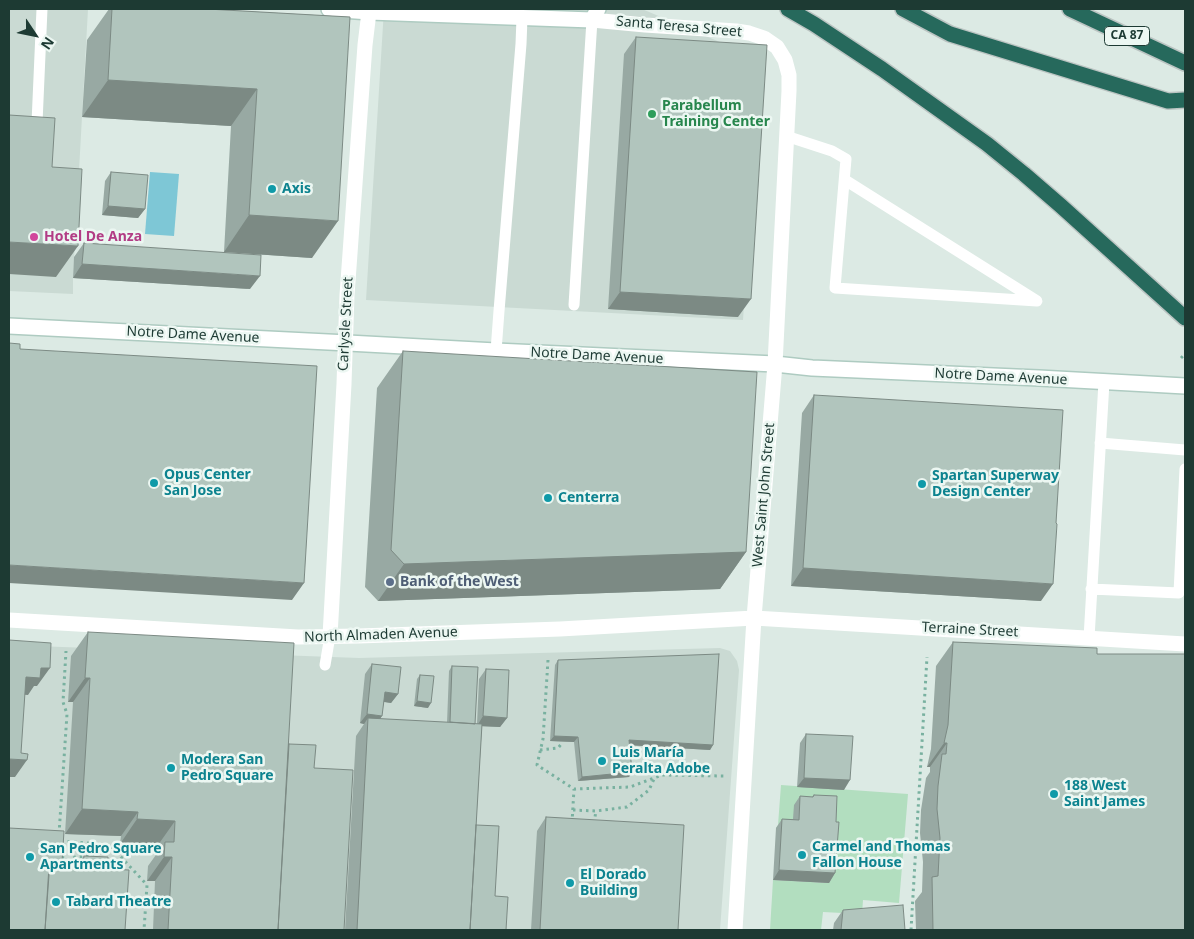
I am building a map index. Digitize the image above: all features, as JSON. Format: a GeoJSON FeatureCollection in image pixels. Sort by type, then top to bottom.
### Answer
{"type":"FeatureCollection","features":[{"type":"Feature","properties":{"kind":"highway"},"geometry":{"type":"LineString","coordinates":[[788,9],[882,69],[994,150],[1061,206],[1185,318]]}},
{"type":"Feature","properties":{"kind":"highway"},"geometry":{"type":"LineString","coordinates":[[903,9],[950,34],[1168,101],[1185,100]]}},
{"type":"Feature","properties":{"kind":"highway","name":"CA 87"},"geometry":{"type":"LineString","coordinates":[[1070,9],[1185,63]]}},
{"type":"Feature","properties":{"kind":"street","name":"Santa Teresa Street"},"geometry":{"type":"LineString","coordinates":[[329,9],[522,18],[595,14],[645,25],[748,33],[764,38],[777,47],[785,60]]}},
{"type":"Feature","properties":{"kind":"street","name":"Carlysle Street"},"geometry":{"type":"LineString","coordinates":[[330,636],[347,295],[365,45],[370,10]]}},
{"type":"Feature","properties":{"kind":"street","name":"West Saint John Street"},"geometry":{"type":"LineString","coordinates":[[735,930],[754,618],[775,364],[786,136],[788,75],[785,60]]}},
{"type":"Feature","properties":{"kind":"street","name":"Notre Dame Avenue"},"geometry":{"type":"LineString","coordinates":[[9,326],[1185,386]]}},
{"type":"Feature","properties":{"kind":"street","name":"North Almaden Avenue"},"geometry":{"type":"LineString","coordinates":[[9,620],[243,638],[560,629],[754,618]]}},
{"type":"Feature","properties":{"kind":"street","name":"Terraine Street"},"geometry":{"type":"LineString","coordinates":[[754,618],[1185,644]]}},
{"type":"Feature","properties":{"kind":"lane"},"geometry":{"type":"LineString","coordinates":[[37,123],[42,9]]}},
{"type":"Feature","properties":{"kind":"lane"},"geometry":{"type":"LineString","coordinates":[[574,305],[595,14]]}},
{"type":"Feature","properties":{"kind":"lane"},"geometry":{"type":"LineString","coordinates":[[496,351],[522,18]]}},
{"type":"Feature","properties":{"kind":"lane"},"geometry":{"type":"LineString","coordinates":[[786,136],[832,151],[846,159],[844,180],[835,288],[1037,301],[844,180]]}},
{"type":"Feature","properties":{"kind":"lane"},"geometry":{"type":"LineString","coordinates":[[1088,638],[1104,382]]}},
{"type":"Feature","properties":{"kind":"lane"},"geometry":{"type":"LineString","coordinates":[[1100,443],[1185,450]]}},
{"type":"Feature","properties":{"kind":"lane"},"geometry":{"type":"LineString","coordinates":[[1091,589],[1179,593],[1185,469]]}},
{"type":"Feature","properties":{"kind":"lane"},"geometry":{"type":"LineString","coordinates":[[325,665],[330,636]]}},
{"type":"Feature","properties":{"kind":"path"},"geometry":{"type":"LineString","coordinates":[[1181,358],[1185,354]]}},
{"type":"Feature","properties":{"kind":"path"},"geometry":{"type":"LineString","coordinates":[[66,652],[63,702],[66,714],[59,841],[110,845],[147,885],[144,930]]}},
{"type":"Feature","properties":{"kind":"path"},"geometry":{"type":"LineString","coordinates":[[911,930],[927,657]]}},
{"type":"Feature","properties":{"kind":"path"},"geometry":{"type":"LineString","coordinates":[[548,660],[543,739],[537,766],[574,788],[630,787],[662,775],[724,776]]}},
{"type":"Feature","properties":{"kind":"path"},"geometry":{"type":"LineString","coordinates":[[540,750],[558,748],[563,742]]}},
{"type":"Feature","properties":{"kind":"path"},"geometry":{"type":"LineString","coordinates":[[572,810],[596,812],[627,807],[649,790],[654,778]]}},
{"type":"Feature","properties":{"kind":"path"},"geometry":{"type":"LineString","coordinates":[[572,825],[574,788]]}},
{"type":"Feature","properties":{"kind":"path"},"geometry":{"type":"LineString","coordinates":[[594,826],[596,812]]}},
{"type":"Feature","properties":{"kind":"path"},"geometry":{"type":"LineString","coordinates":[[62,873],[64,841]]}},
{"type":"Feature","properties":{"kind":"path"},"geometry":{"type":"LineString","coordinates":[[50,864],[62,865],[74,857],[92,856],[100,844]]}},
{"type":"Feature","properties":{"kind":"shaded area"},"geometry":{"type":"Polygon","coordinates":[[[9,9],[88,9],[73,294],[9,291],[9,9]]]}},
{"type":"Feature","properties":{"kind":"shaded area"},"geometry":{"type":"Polygon","coordinates":[[[384,9],[642,9],[760,59],[743,320],[366,300],[384,9]]]}},
{"type":"Feature","properties":{"kind":"shaded area"},"geometry":{"type":"Polygon","coordinates":[[[9,645],[359,658],[720,648],[730,651],[737,661],[739,670],[720,930],[9,930],[9,645]]]}},
{"type":"Feature","properties":{"kind":"green space"},"geometry":{"type":"Polygon","coordinates":[[[781,785],[908,794],[899,903],[863,900],[862,914],[823,912],[821,930],[770,930],[773,880],[829,883],[793,829],[776,828],[778,825],[781,785]]]}},
{"type":"Feature","properties":{"kind":"water"},"geometry":{"type":"Polygon","coordinates":[[[150,172],[179,174],[174,236],[145,234],[150,172]]]}},
{"type":"Feature","properties":{"kind":"building"},"geometry":{"type":"Polygon","coordinates":[[[112,9],[207,9],[350,17],[338,221],[249,215],[257,89],[108,80],[112,9]]]}},
{"type":"Feature","properties":{"kind":"building"},"geometry":{"type":"Polygon","coordinates":[[[636,37],[767,45],[751,299],[620,292],[636,37]]]}},
{"type":"Feature","properties":{"kind":"building"},"geometry":{"type":"Polygon","coordinates":[[[9,115],[55,118],[52,167],[82,169],[78,246],[9,242],[9,115]]]}},
{"type":"Feature","properties":{"kind":"building"},"geometry":{"type":"Polygon","coordinates":[[[111,172],[148,175],[145,209],[108,206],[111,172]]]}},
{"type":"Feature","properties":{"kind":"building"},"geometry":{"type":"Polygon","coordinates":[[[84,243],[261,255],[260,276],[82,264],[84,243]]]}},
{"type":"Feature","properties":{"kind":"building","name":"Opus Center San Jose"},"geometry":{"type":"Polygon","coordinates":[[[9,343],[20,344],[20,349],[317,366],[304,583],[9,565],[9,343]]]}},
{"type":"Feature","properties":{"kind":"building","name":"Centerra"},"geometry":{"type":"Polygon","coordinates":[[[403,351],[757,372],[746,552],[404,564],[391,550],[403,351]]]}},
{"type":"Feature","properties":{"kind":"building","name":"Spartan Superway Design Center"},"geometry":{"type":"Polygon","coordinates":[[[814,395],[1063,410],[1053,584],[803,568],[814,395]]]}},
{"type":"Feature","properties":{"kind":"building","name":"Modera San Pedro Square"},"geometry":{"type":"Polygon","coordinates":[[[88,632],[294,643],[278,930],[168,930],[172,857],[164,857],[165,842],[174,842],[175,821],[137,819],[138,812],[82,809],[90,678],[85,678],[88,632]]]}},
{"type":"Feature","properties":{"kind":"building"},"geometry":{"type":"Polygon","coordinates":[[[9,640],[51,643],[50,668],[41,668],[40,678],[26,677],[21,753],[28,754],[27,760],[9,759],[9,640]]]}},
{"type":"Feature","properties":{"kind":"building","name":"188 West Saint James"},"geometry":{"type":"Polygon","coordinates":[[[953,642],[1097,648],[1097,654],[1185,654],[1185,930],[933,930],[932,877],[938,876],[940,838],[937,809],[938,786],[942,754],[946,754],[947,743],[944,743],[948,725],[953,642]]]}},
{"type":"Feature","properties":{"kind":"building"},"geometry":{"type":"Polygon","coordinates":[[[719,654],[713,745],[629,740],[632,772],[582,777],[578,737],[554,736],[558,660],[719,654]]]}},
{"type":"Feature","properties":{"kind":"building"},"geometry":{"type":"Polygon","coordinates":[[[372,664],[401,667],[398,694],[385,692],[382,716],[367,714],[372,664]]]}},
{"type":"Feature","properties":{"kind":"building"},"geometry":{"type":"Polygon","coordinates":[[[452,666],[478,667],[475,724],[450,722],[452,666]]]}},
{"type":"Feature","properties":{"kind":"building"},"geometry":{"type":"Polygon","coordinates":[[[486,669],[509,670],[507,718],[483,716],[486,669]]]}},
{"type":"Feature","properties":{"kind":"building"},"geometry":{"type":"Polygon","coordinates":[[[420,675],[434,676],[431,703],[417,701],[420,675]]]}},
{"type":"Feature","properties":{"kind":"building"},"geometry":{"type":"Polygon","coordinates":[[[368,718],[482,724],[470,930],[357,930],[368,718]]]}},
{"type":"Feature","properties":{"kind":"building"},"geometry":{"type":"Polygon","coordinates":[[[806,734],[853,736],[850,780],[804,778],[806,734]]]}},
{"type":"Feature","properties":{"kind":"building"},"geometry":{"type":"Polygon","coordinates":[[[289,744],[316,745],[314,768],[353,770],[344,930],[278,930],[289,744]]]}},
{"type":"Feature","properties":{"kind":"building","name":"Carmel and Thomas Fallon House"},"geometry":{"type":"Polygon","coordinates":[[[814,795],[837,796],[836,822],[839,822],[835,873],[779,870],[782,819],[799,820],[800,796],[813,797],[814,795]]]}},
{"type":"Feature","properties":{"kind":"building"},"geometry":{"type":"Polygon","coordinates":[[[546,817],[684,825],[678,930],[540,930],[546,817]]]}},
{"type":"Feature","properties":{"kind":"building"},"geometry":{"type":"Polygon","coordinates":[[[476,825],[499,826],[495,896],[508,897],[506,930],[470,930],[476,825]]]}},
{"type":"Feature","properties":{"kind":"building"},"geometry":{"type":"Polygon","coordinates":[[[9,828],[64,831],[62,862],[50,861],[45,930],[9,930],[9,828]]]}},
{"type":"Feature","properties":{"kind":"building"},"geometry":{"type":"Polygon","coordinates":[[[84,856],[108,857],[108,869],[129,870],[125,930],[45,930],[49,866],[83,867],[84,856]]]}},
{"type":"Feature","properties":{"kind":"building"},"geometry":{"type":"Polygon","coordinates":[[[903,905],[905,930],[841,930],[843,910],[903,905]]]}},
{"type":"Feature","properties":{"kind":"place","name":"Parabellum Training Center"},"geometry":{"type":"Point","coordinates":[652,114]}},
{"type":"Feature","properties":{"kind":"place","name":"Axis"},"geometry":{"type":"Point","coordinates":[272,189]}},
{"type":"Feature","properties":{"kind":"place","name":"Hotel De Anza"},"geometry":{"type":"Point","coordinates":[34,237]}},
{"type":"Feature","properties":{"kind":"place","name":"Opus Center San Jose"},"geometry":{"type":"Point","coordinates":[154,483]}},
{"type":"Feature","properties":{"kind":"place","name":"Spartan Superway Design Center"},"geometry":{"type":"Point","coordinates":[922,484]}},
{"type":"Feature","properties":{"kind":"place","name":"Centerra"},"geometry":{"type":"Point","coordinates":[548,498]}},
{"type":"Feature","properties":{"kind":"place","name":"Bank of the West"},"geometry":{"type":"Point","coordinates":[390,582]}},
{"type":"Feature","properties":{"kind":"place","name":"Luis María Peralta Adobe"},"geometry":{"type":"Point","coordinates":[602,761]}},
{"type":"Feature","properties":{"kind":"place","name":"Modera San Pedro Square"},"geometry":{"type":"Point","coordinates":[171,768]}},
{"type":"Feature","properties":{"kind":"place","name":"188 West Saint James"},"geometry":{"type":"Point","coordinates":[1054,794]}},
{"type":"Feature","properties":{"kind":"place","name":"Carmel and Thomas Fallon House"},"geometry":{"type":"Point","coordinates":[802,855]}},
{"type":"Feature","properties":{"kind":"place","name":"San Pedro Square Apartments"},"geometry":{"type":"Point","coordinates":[30,857]}},
{"type":"Feature","properties":{"kind":"place","name":"El Dorado Building"},"geometry":{"type":"Point","coordinates":[570,883]}},
{"type":"Feature","properties":{"kind":"place","name":"Tabard Theatre"},"geometry":{"type":"Point","coordinates":[56,902]}}]}
